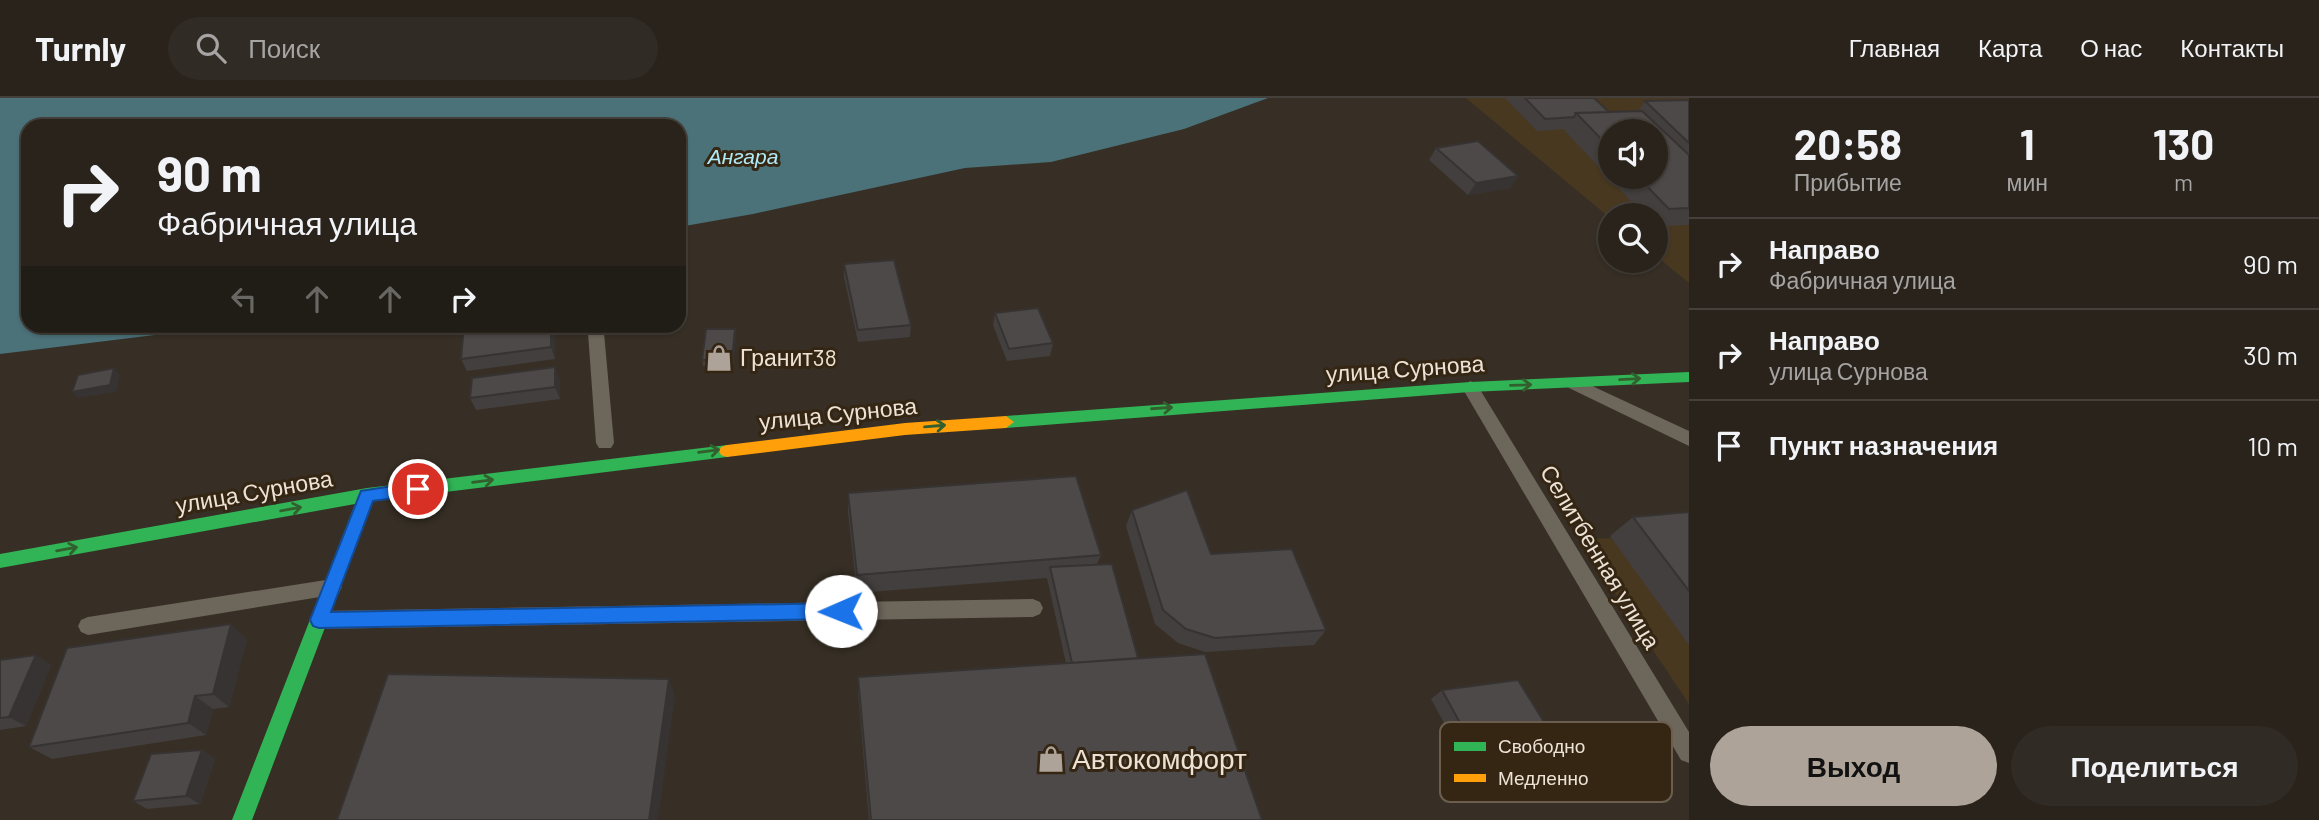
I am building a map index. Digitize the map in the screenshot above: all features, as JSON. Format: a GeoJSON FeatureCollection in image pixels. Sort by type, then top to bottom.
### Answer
{"type":"FeatureCollection","features":[{"type":"Feature","properties":{"kind":"main road","name":"улица Сурнова"},"geometry":{"type":"LineString","coordinates":[[0,561],[367,495],[905,429],[1470,387],[1689,377]]}},
{"type":"Feature","properties":{"kind":"main road"},"geometry":{"type":"LineString","coordinates":[[242,820],[367,495]]}},
{"type":"Feature","properties":{"kind":"lane"},"geometry":{"type":"LineString","coordinates":[[596,333],[604,443]]}},
{"type":"Feature","properties":{"kind":"lane"},"geometry":{"type":"LineString","coordinates":[[1572,383],[1689,439]]}},
{"type":"Feature","properties":{"kind":"lane","name":"Селитбенная улица"},"geometry":{"type":"LineString","coordinates":[[1470,387],[1671,722]]}},
{"type":"Feature","properties":{"kind":"lane"},"geometry":{"type":"LineString","coordinates":[[88,626],[332,587]]}},
{"type":"Feature","properties":{"kind":"lane"},"geometry":{"type":"LineString","coordinates":[[319,620],[1033,608]]}},
{"type":"Feature","properties":{"kind":"lane","name":"Селитбенная улица"},"geometry":{"type":"LineString","coordinates":[[1672,724],[1689,752]]}},
{"type":"Feature","properties":{"kind":"shaded area"},"geometry":{"type":"Polygon","coordinates":[[[1466,98],[1689,98],[1689,283],[1668,266],[1668,203],[1598,203],[1598,208],[1466,98]]]}},
{"type":"Feature","properties":{"kind":"shaded area"},"geometry":{"type":"Polygon","coordinates":[[[1689,536],[1689,704],[1579,539],[1689,536]]]}},
{"type":"Feature","properties":{"kind":"water","name":"Ангара"},"geometry":{"type":"Polygon","coordinates":[[[0,98],[1268,98],[1184,129],[1051,162],[965,168],[686,226],[686,119],[21,119],[21,333],[171,333],[0,354],[0,98]]]}},
{"type":"Feature","properties":{"kind":"building"},"geometry":{"type":"Polygon","coordinates":[[[1525,98],[1594,98],[1609,112],[1576,113],[1574,117],[1545,119],[1525,98]]]}},
{"type":"Feature","properties":{"kind":"building"},"geometry":{"type":"Polygon","coordinates":[[[1689,100],[1689,143],[1668,123],[1668,119],[1664,119],[1645,101],[1689,100]]]}},
{"type":"Feature","properties":{"kind":"building"},"geometry":{"type":"Polygon","coordinates":[[[1642,111],[1651,119],[1598,119],[1598,136],[1576,113],[1642,111]]]}},
{"type":"Feature","properties":{"kind":"building"},"geometry":{"type":"Polygon","coordinates":[[[1668,135],[1689,155],[1689,208],[1669,209],[1668,203],[1663,203],[1650,189],[1668,189],[1668,135]]]}},
{"type":"Feature","properties":{"kind":"building"},"geometry":{"type":"Polygon","coordinates":[[[1478,141],[1518,176],[1476,183],[1436,148],[1478,141]]]}},
{"type":"Feature","properties":{"kind":"building"},"geometry":{"type":"Polygon","coordinates":[[[894,260],[911,325],[858,330],[844,264],[894,260]]]}},
{"type":"Feature","properties":{"kind":"building"},"geometry":{"type":"Polygon","coordinates":[[[1038,308],[1053,343],[1009,349],[995,313],[1038,308]]]}},
{"type":"Feature","properties":{"kind":"building"},"geometry":{"type":"Polygon","coordinates":[[[706,329],[735,329],[732,360],[702,360],[706,329]]]}},
{"type":"Feature","properties":{"kind":"building"},"geometry":{"type":"Polygon","coordinates":[[[463,333],[551,333],[551,347],[461,359],[463,333]]]}},
{"type":"Feature","properties":{"kind":"building"},"geometry":{"type":"Polygon","coordinates":[[[555,367],[555,387],[470,398],[472,378],[555,367]]]}},
{"type":"Feature","properties":{"kind":"building"},"geometry":{"type":"Polygon","coordinates":[[[114,368],[110,385],[72,392],[78,375],[114,368]]]}},
{"type":"Feature","properties":{"kind":"building"},"geometry":{"type":"Polygon","coordinates":[[[1076,476],[1101,555],[857,575],[848,493],[1076,476]]]}},
{"type":"Feature","properties":{"kind":"building"},"geometry":{"type":"Polygon","coordinates":[[[1187,490],[1211,554],[1292,549],[1326,630],[1215,638],[1186,629],[1163,610],[1132,510],[1187,490]]]}},
{"type":"Feature","properties":{"kind":"building"},"geometry":{"type":"Polygon","coordinates":[[[1689,512],[1689,591],[1633,517],[1689,512]]]}},
{"type":"Feature","properties":{"kind":"building"},"geometry":{"type":"Polygon","coordinates":[[[1112,564],[1138,658],[1072,663],[1050,567],[1112,564]]]}},
{"type":"Feature","properties":{"kind":"building"},"geometry":{"type":"Polygon","coordinates":[[[231,624],[213,694],[195,696],[188,723],[29,747],[67,648],[231,624]]]}},
{"type":"Feature","properties":{"kind":"building"},"geometry":{"type":"Polygon","coordinates":[[[1205,654],[1262,820],[871,820],[858,677],[1205,654]]]}},
{"type":"Feature","properties":{"kind":"building"},"geometry":{"type":"Polygon","coordinates":[[[36,655],[9,717],[0,718],[0,660],[36,655]]]}},
{"type":"Feature","properties":{"kind":"building"},"geometry":{"type":"Polygon","coordinates":[[[388,674],[669,679],[649,820],[337,820],[388,674]]]}},
{"type":"Feature","properties":{"kind":"building"},"geometry":{"type":"Polygon","coordinates":[[[1518,680],[1544,722],[1460,722],[1442,690],[1518,680]]]}},
{"type":"Feature","properties":{"kind":"building"},"geometry":{"type":"Polygon","coordinates":[[[202,750],[186,796],[133,801],[151,754],[202,750]]]}},
{"type":"Feature","properties":{"kind":"traffic: fast"},"geometry":{"type":"LineString","coordinates":[[1006,422],[1470,387],[1689,377]]}},
{"type":"Feature","properties":{"kind":"traffic: fast"},"geometry":{"type":"LineString","coordinates":[[0,561],[367,495],[727,451]]}},
{"type":"Feature","properties":{"kind":"traffic: fast"},"geometry":{"type":"LineString","coordinates":[[242,820],[367,495]]}},
{"type":"Feature","properties":{"kind":"traffic: slow"},"geometry":{"type":"LineString","coordinates":[[727,451],[905,429],[1006,422]]}},
{"type":"Feature","properties":{"kind":"place","name":"Гранит38"},"geometry":{"type":"Point","coordinates":[719,358]}},
{"type":"Feature","properties":{"kind":"place","name":"Автокомфорт"},"geometry":{"type":"Point","coordinates":[1051,759]}},
{"type":"Feature","properties":{"kind":"route"},"geometry":{"type":"LineString","coordinates":[[418,489],[367,495],[319,620],[841,611]]}}]}
